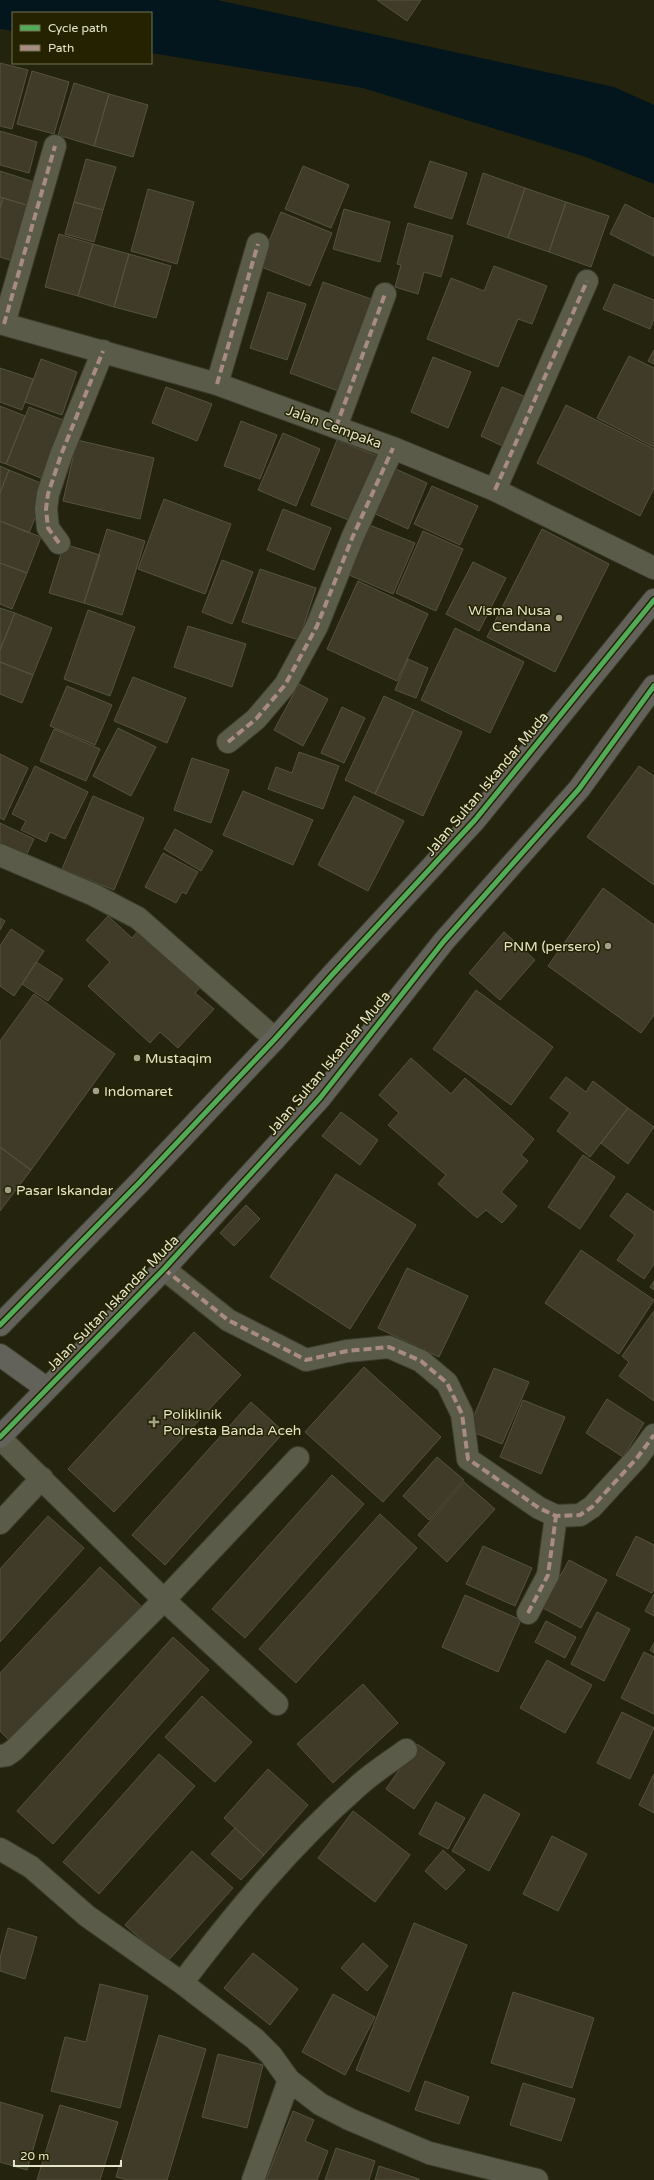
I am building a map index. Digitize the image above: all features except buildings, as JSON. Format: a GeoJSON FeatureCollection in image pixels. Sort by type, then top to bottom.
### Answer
{"type":"FeatureCollection","features":[{"type":"Feature","properties":{"kind":"highway","name":"Jalan Sultan Iskandar Muda"},"geometry":{"type":"LineString","coordinates":[[0,1325],[134,1188],[275,1040],[332,975],[475,820],[654,600]]}},
{"type":"Feature","properties":{"kind":"highway","name":"Jalan Sultan Iskandar Muda"},"geometry":{"type":"LineString","coordinates":[[0,1437],[46,1388],[164,1269],[320,1098],[444,941],[579,789],[654,686]]}},
{"type":"Feature","properties":{"kind":"highway"},"geometry":{"type":"LineString","coordinates":[[0,1355],[46,1388]]}},
{"type":"Feature","properties":{"kind":"street"},"geometry":{"type":"LineString","coordinates":[[2,323],[55,146]]}},
{"type":"Feature","properties":{"kind":"street"},"geometry":{"type":"LineString","coordinates":[[217,384],[258,244]]}},
{"type":"Feature","properties":{"kind":"street"},"geometry":{"type":"LineString","coordinates":[[495,490],[587,281]]}},
{"type":"Feature","properties":{"kind":"street"},"geometry":{"type":"LineString","coordinates":[[336,427],[385,294]]}},
{"type":"Feature","properties":{"kind":"street","name":"Jalan Cempaka"},"geometry":{"type":"LineString","coordinates":[[2,323],[217,384],[392,448],[495,490],[654,568]]}},
{"type":"Feature","properties":{"kind":"street"},"geometry":{"type":"LineString","coordinates":[[59,543],[48,528],[46,509],[48,494],[61,455],[103,351]]}},
{"type":"Feature","properties":{"kind":"street"},"geometry":{"type":"LineString","coordinates":[[228,742],[256,719],[285,685],[317,626],[353,536],[392,448]]}},
{"type":"Feature","properties":{"kind":"street"},"geometry":{"type":"LineString","coordinates":[[0,855],[94,895],[138,918],[275,1040]]}},
{"type":"Feature","properties":{"kind":"street"},"geometry":{"type":"LineString","coordinates":[[164,1269],[228,1320],[306,1360],[347,1351],[389,1347],[421,1361],[447,1383],[462,1414],[468,1459],[539,1508],[556,1516],[580,1515],[592,1507],[637,1458],[654,1435]]}},
{"type":"Feature","properties":{"kind":"street"},"geometry":{"type":"LineString","coordinates":[[0,1437],[164,1600],[277,1704]]}},
{"type":"Feature","properties":{"kind":"street"},"geometry":{"type":"LineString","coordinates":[[0,1756],[7,1755],[14,1750],[164,1600],[298,1458]]}},
{"type":"Feature","properties":{"kind":"street"},"geometry":{"type":"LineString","coordinates":[[0,1523],[42,1478]]}},
{"type":"Feature","properties":{"kind":"street"},"geometry":{"type":"LineString","coordinates":[[528,1613],[548,1574],[556,1516]]}},
{"type":"Feature","properties":{"kind":"street"},"geometry":{"type":"LineString","coordinates":[[182,1983],[235,1913],[312,1829],[358,1786],[406,1750]]}},
{"type":"Feature","properties":{"kind":"street"},"geometry":{"type":"LineString","coordinates":[[0,1849],[31,1867],[87,1916],[182,1983],[255,2039],[271,2055],[289,2080],[320,2104],[348,2118],[429,2153],[538,2180]]}},
{"type":"Feature","properties":{"kind":"street"},"geometry":{"type":"LineString","coordinates":[[253,2180],[289,2080]]}},
{"type":"Feature","properties":{"kind":"water"},"geometry":{"type":"Polygon","coordinates":[[[0,0],[217,0],[614,87],[654,105],[654,184],[586,157],[363,88],[152,53],[152,12],[12,12],[12,31],[0,29],[0,0]]]}},
{"type":"Feature","properties":{"kind":"marked path"},"geometry":{"type":"LineString","coordinates":[[4,324],[55,146]]}},
{"type":"Feature","properties":{"kind":"marked path"},"geometry":{"type":"LineString","coordinates":[[217,384],[258,244]]}},
{"type":"Feature","properties":{"kind":"marked path"},"geometry":{"type":"LineString","coordinates":[[495,490],[587,281]]}},
{"type":"Feature","properties":{"kind":"marked path"},"geometry":{"type":"LineString","coordinates":[[336,427],[385,294]]}},
{"type":"Feature","properties":{"kind":"marked path"},"geometry":{"type":"LineString","coordinates":[[59,543],[48,528],[46,509],[48,494],[61,455],[103,351]]}},
{"type":"Feature","properties":{"kind":"marked path"},"geometry":{"type":"LineString","coordinates":[[228,742],[256,719],[285,685],[317,626],[353,536],[393,448]]}},
{"type":"Feature","properties":{"kind":"marked path"},"geometry":{"type":"LineString","coordinates":[[164,1269],[228,1320],[306,1360],[347,1351],[389,1347],[421,1361],[447,1383],[462,1414],[468,1459],[539,1508],[556,1516],[580,1515],[592,1507],[637,1458],[654,1435]]}},
{"type":"Feature","properties":{"kind":"marked path"},"geometry":{"type":"LineString","coordinates":[[528,1613],[548,1575],[556,1516]]}},
{"type":"Feature","properties":{"kind":"cycle path"},"geometry":{"type":"LineString","coordinates":[[0,1325],[139,1183],[275,1039],[475,820],[654,600]]}},
{"type":"Feature","properties":{"kind":"cycle path"},"geometry":{"type":"LineString","coordinates":[[0,1437],[164,1269],[320,1098],[444,941],[579,789],[654,686]]}},
{"type":"Feature","properties":{"kind":"place","name":"Wisma Nusa Cendana"},"geometry":{"type":"Point","coordinates":[559,618]}},
{"type":"Feature","properties":{"kind":"place","name":"PNM (persero)"},"geometry":{"type":"Point","coordinates":[608,946]}},
{"type":"Feature","properties":{"kind":"place","name":"Mustaqim"},"geometry":{"type":"Point","coordinates":[137,1058]}},
{"type":"Feature","properties":{"kind":"place","name":"Indomaret"},"geometry":{"type":"Point","coordinates":[96,1091]}},
{"type":"Feature","properties":{"kind":"place","name":"Pasar Iskandar"},"geometry":{"type":"Point","coordinates":[8,1190]}},
{"type":"Feature","properties":{"kind":"place","name":"Poliklinik Polresta Banda Aceh"},"geometry":{"type":"Point","coordinates":[154,1422]}}]}
